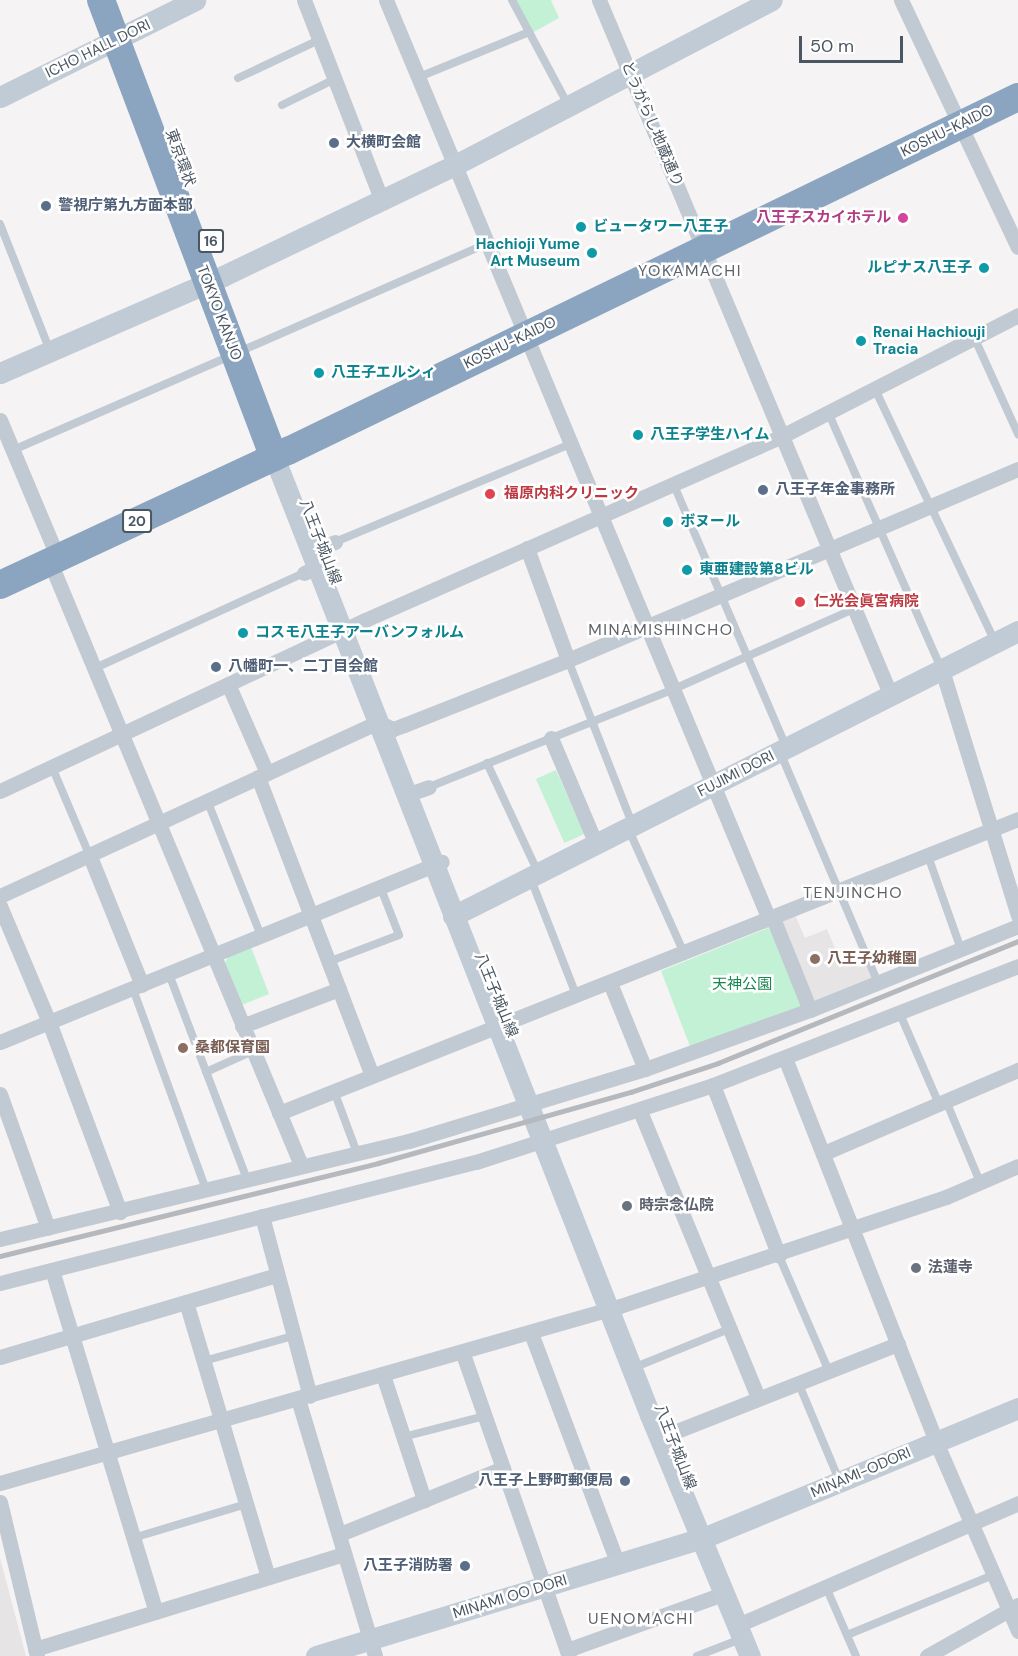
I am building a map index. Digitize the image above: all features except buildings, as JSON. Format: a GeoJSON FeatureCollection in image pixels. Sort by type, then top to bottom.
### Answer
{"type":"FeatureCollection","features":[{"type":"Feature","properties":{"kind":"highway","name":"16"},"geometry":{"type":"LineString","coordinates":[[122,0],[125,36]]}},
{"type":"Feature","properties":{"kind":"highway","name":"TOKYO KANJO"},"geometry":{"type":"LineString","coordinates":[[95,1],[125,36],[281,454]]}},
{"type":"Feature","properties":{"kind":"highway","name":"KOSHU-KAIDO"},"geometry":{"type":"LineString","coordinates":[[0,585],[281,454],[1018,97]]}},
{"type":"Feature","properties":{"kind":"street","name":"ICHO HALL DORI"},"geometry":{"type":"LineString","coordinates":[[0,97],[195,0]]}},
{"type":"Feature","properties":{"kind":"street"},"geometry":{"type":"LineString","coordinates":[[304,0],[333,80],[381,199]]}},
{"type":"Feature","properties":{"kind":"street"},"geometry":{"type":"LineString","coordinates":[[386,0],[489,242],[601,517],[810,1010]]}},
{"type":"Feature","properties":{"kind":"street","name":"とうがらし地蔵通り"},"geometry":{"type":"LineString","coordinates":[[599,0],[784,435],[891,696]]}},
{"type":"Feature","properties":{"kind":"street"},"geometry":{"type":"LineString","coordinates":[[902,0],[1018,248]]}},
{"type":"Feature","properties":{"kind":"street"},"geometry":{"type":"LineString","coordinates":[[0,374],[216,280],[455,165],[766,1]]}},
{"type":"Feature","properties":{"kind":"street"},"geometry":{"type":"LineString","coordinates":[[0,791],[348,628],[784,435],[1018,315]]}},
{"type":"Feature","properties":{"kind":"street"},"geometry":{"type":"LineString","coordinates":[[0,420],[119,735],[301,1165]]}},
{"type":"Feature","properties":{"kind":"street","name":"八王子城山線"},"geometry":{"type":"LineString","coordinates":[[281,454],[385,725],[417,791],[438,863],[664,1436],[701,1514],[703,1538],[744,1640]]}},
{"type":"Feature","properties":{"kind":"street"},"geometry":{"type":"LineString","coordinates":[[0,896],[262,775],[385,725],[568,660],[1018,468]]}},
{"type":"Feature","properties":{"kind":"street"},"geometry":{"type":"LineString","coordinates":[[528,548],[568,660]]}},
{"type":"Feature","properties":{"kind":"street","name":"FUJIMI DORI"},"geometry":{"type":"LineString","coordinates":[[458,913],[1018,631]]}},
{"type":"Feature","properties":{"kind":"street"},"geometry":{"type":"LineString","coordinates":[[942,670],[1018,916]]}},
{"type":"Feature","properties":{"kind":"street"},"geometry":{"type":"LineString","coordinates":[[228,684],[328,962],[372,1075]]}},
{"type":"Feature","properties":{"kind":"street"},"geometry":{"type":"LineString","coordinates":[[551,738],[596,844]]}},
{"type":"Feature","properties":{"kind":"street"},"geometry":{"type":"LineString","coordinates":[[279,1113],[576,997],[1018,819]]}},
{"type":"Feature","properties":{"kind":"street"},"geometry":{"type":"LineString","coordinates":[[89,854],[137,987]]}},
{"type":"Feature","properties":{"kind":"street"},"geometry":{"type":"LineString","coordinates":[[0,1042],[438,863]]}},
{"type":"Feature","properties":{"kind":"street"},"geometry":{"type":"LineString","coordinates":[[0,906],[49,1022],[120,1212]]}},
{"type":"Feature","properties":{"kind":"street"},"geometry":{"type":"LineString","coordinates":[[0,1239],[120,1212],[301,1165],[357,1153],[533,1104],[645,1069],[810,1010],[1018,926]]}},
{"type":"Feature","properties":{"kind":"street"},"geometry":{"type":"LineString","coordinates":[[0,1283],[548,1139],[713,1085],[900,1014],[1018,966]]}},
{"type":"Feature","properties":{"kind":"street"},"geometry":{"type":"LineString","coordinates":[[610,983],[645,1069]]}},
{"type":"Feature","properties":{"kind":"street"},"geometry":{"type":"LineString","coordinates":[[242,1026],[339,988]]}},
{"type":"Feature","properties":{"kind":"street"},"geometry":{"type":"LineString","coordinates":[[786,1058],[936,1442],[993,1575],[1013,1608],[1018,1631]]}},
{"type":"Feature","properties":{"kind":"street"},"geometry":{"type":"LineString","coordinates":[[824,1153],[1018,1070]]}},
{"type":"Feature","properties":{"kind":"street"},"geometry":{"type":"LineString","coordinates":[[713,1085],[779,1256]]}},
{"type":"Feature","properties":{"kind":"street"},"geometry":{"type":"LineString","coordinates":[[0,1094],[48,1228]]}},
{"type":"Feature","properties":{"kind":"street"},"geometry":{"type":"LineString","coordinates":[[640,1110],[758,1398]]}},
{"type":"Feature","properties":{"kind":"street"},"geometry":{"type":"LineString","coordinates":[[0,1483],[531,1334],[779,1256],[1018,1166]]}},
{"type":"Feature","properties":{"kind":"street"},"geometry":{"type":"LineString","coordinates":[[262,1216],[293,1336],[304,1397],[344,1554],[373,1648]]}},
{"type":"Feature","properties":{"kind":"street"},"geometry":{"type":"LineString","coordinates":[[52,1270],[70,1336],[156,1612]]}},
{"type":"Feature","properties":{"kind":"street"},"geometry":{"type":"LineString","coordinates":[[0,1357],[277,1275]]}},
{"type":"Feature","properties":{"kind":"street"},"geometry":{"type":"LineString","coordinates":[[186,1302],[268,1577]]}},
{"type":"Feature","properties":{"kind":"street"},"geometry":{"type":"LineString","coordinates":[[531,1334],[618,1564]]}},
{"type":"Feature","properties":{"kind":"street"},"geometry":{"type":"LineString","coordinates":[[664,1436],[828,1369],[898,1344]]}},
{"type":"Feature","properties":{"kind":"street"},"geometry":{"type":"LineString","coordinates":[[463,1354],[568,1653],[725,1593]]}},
{"type":"Feature","properties":{"kind":"street"},"geometry":{"type":"LineString","coordinates":[[383,1375],[424,1500]]}},
{"type":"Feature","properties":{"kind":"street","name":"MINAMI-ODORI"},"geometry":{"type":"LineString","coordinates":[[703,1538],[1018,1408]]}},
{"type":"Feature","properties":{"kind":"street"},"geometry":{"type":"LineString","coordinates":[[340,1534],[503,1468]]}},
{"type":"Feature","properties":{"kind":"street"},"geometry":{"type":"LineString","coordinates":[[0,1502],[36,1653],[156,1612],[344,1554]]}},
{"type":"Feature","properties":{"kind":"street"},"geometry":{"type":"LineString","coordinates":[[744,1640],[826,1587],[1018,1503]]}},
{"type":"Feature","properties":{"kind":"street","name":"MINAMI OO DORI"},"geometry":{"type":"LineString","coordinates":[[316,1656],[373,1648],[545,1585],[703,1538]]}},
{"type":"Feature","properties":{"kind":"street"},"geometry":{"type":"LineString","coordinates":[[927,1656],[1013,1608]]}},
{"type":"Feature","properties":{"kind":"lane"},"geometry":{"type":"LineString","coordinates":[[512,0],[569,106]]}},
{"type":"Feature","properties":{"kind":"lane"},"geometry":{"type":"LineString","coordinates":[[419,77],[529,32]]}},
{"type":"Feature","properties":{"kind":"lane"},"geometry":{"type":"LineString","coordinates":[[238,78],[319,40]]}},
{"type":"Feature","properties":{"kind":"lane"},"geometry":{"type":"LineString","coordinates":[[282,105],[333,80]]}},
{"type":"Feature","properties":{"kind":"lane"},"geometry":{"type":"LineString","coordinates":[[0,224],[50,352]]}},
{"type":"Feature","properties":{"kind":"lane"},"geometry":{"type":"LineString","coordinates":[[13,450],[489,242]]}},
{"type":"Feature","properties":{"kind":"lane"},"geometry":{"type":"LineString","coordinates":[[974,337],[1018,434]]}},
{"type":"Feature","properties":{"kind":"lane"},"geometry":{"type":"LineString","coordinates":[[874,387],[995,643]]}},
{"type":"Feature","properties":{"kind":"lane"},"geometry":{"type":"LineString","coordinates":[[828,412],[942,670]]}},
{"type":"Feature","properties":{"kind":"lane"},"geometry":{"type":"LineString","coordinates":[[93,669],[320,557],[571,444]]}},
{"type":"Feature","properties":{"kind":"lane"},"geometry":{"type":"LineString","coordinates":[[673,483],[748,656],[783,750],[878,983]]}},
{"type":"Feature","properties":{"kind":"lane"},"geometry":{"type":"LineString","coordinates":[[417,791],[674,689],[854,609]]}},
{"type":"Feature","properties":{"kind":"lane"},"geometry":{"type":"LineString","coordinates":[[568,660],[630,827],[684,953]]}},
{"type":"Feature","properties":{"kind":"lane"},"geometry":{"type":"LineString","coordinates":[[487,763],[534,876],[576,997]]}},
{"type":"Feature","properties":{"kind":"lane"},"geometry":{"type":"LineString","coordinates":[[52,766],[89,854]]}},
{"type":"Feature","properties":{"kind":"lane"},"geometry":{"type":"LineString","coordinates":[[207,800],[261,936]]}},
{"type":"Feature","properties":{"kind":"lane"},"geometry":{"type":"LineString","coordinates":[[928,856],[962,949]]}},
{"type":"Feature","properties":{"kind":"lane"},"geometry":{"type":"LineString","coordinates":[[328,962],[399,935],[380,886]]}},
{"type":"Feature","properties":{"kind":"lane"},"geometry":{"type":"LineString","coordinates":[[169,974],[247,1179]]}},
{"type":"Feature","properties":{"kind":"lane"},"geometry":{"type":"LineString","coordinates":[[137,987],[206,1190]]}},
{"type":"Feature","properties":{"kind":"lane"},"geometry":{"type":"LineString","coordinates":[[900,1014],[980,1182]]}},
{"type":"Feature","properties":{"kind":"lane"},"geometry":{"type":"LineString","coordinates":[[206,1072],[253,1051]]}},
{"type":"Feature","properties":{"kind":"lane"},"geometry":{"type":"LineString","coordinates":[[334,1090],[357,1153]]}},
{"type":"Feature","properties":{"kind":"lane"},"geometry":{"type":"LineString","coordinates":[[779,1256],[828,1369]]}},
{"type":"Feature","properties":{"kind":"lane"},"geometry":{"type":"LineString","coordinates":[[637,1366],[729,1329]]}},
{"type":"Feature","properties":{"kind":"lane"},"geometry":{"type":"LineString","coordinates":[[204,1361],[293,1336]]}},
{"type":"Feature","properties":{"kind":"lane"},"geometry":{"type":"LineString","coordinates":[[798,1382],[840,1482]]}},
{"type":"Feature","properties":{"kind":"lane"},"geometry":{"type":"LineString","coordinates":[[403,1437],[485,1416]]}},
{"type":"Feature","properties":{"kind":"lane"},"geometry":{"type":"LineString","coordinates":[[133,1538],[246,1504]]}},
{"type":"Feature","properties":{"kind":"lane"},"geometry":{"type":"LineString","coordinates":[[847,1635],[993,1575]]}},
{"type":"Feature","properties":{"kind":"lane"},"geometry":{"type":"LineString","coordinates":[[826,1587],[856,1656]]}},
{"type":"Feature","properties":{"kind":"lane"},"geometry":{"type":"LineString","coordinates":[[697,1656],[744,1640]]}},
{"type":"Feature","properties":{"kind":"shaded area","name":"八王子幼稚園"},"geometry":{"type":"Polygon","coordinates":[[[793,910],[805,938],[827,929],[841,963],[863,956],[878,983],[810,1010],[773,918],[793,910]]]}},
{"type":"Feature","properties":{"kind":"shaded area"},"geometry":{"type":"Polygon","coordinates":[[[0,1558],[26,1656],[0,1656],[0,1558]]]}},
{"type":"Feature","properties":{"kind":"green space"},"geometry":{"type":"Polygon","coordinates":[[[515,0],[551,0],[559,18],[532,33],[515,0]]]}},
{"type":"Feature","properties":{"kind":"green space"},"geometry":{"type":"Polygon","coordinates":[[[556,770],[584,834],[564,843],[536,779],[556,770]]]}},
{"type":"Feature","properties":{"kind":"green space","name":"天神公園"},"geometry":{"type":"Polygon","coordinates":[[[768,928],[773,931],[802,1004],[800,1010],[691,1049],[661,971],[768,928]]]}},
{"type":"Feature","properties":{"kind":"green space"},"geometry":{"type":"Polygon","coordinates":[[[251,947],[269,994],[242,1005],[225,963],[228,956],[251,947]]]}},
{"type":"Feature","properties":{"kind":"railway"},"geometry":{"type":"LineString","coordinates":[[0,1256],[378,1163],[631,1092],[718,1063],[1018,941]]}},
{"type":"Feature","properties":{"kind":"place","name":"大横町会館"},"geometry":{"type":"Point","coordinates":[334,143]}},
{"type":"Feature","properties":{"kind":"place","name":"警視庁第九方面本部"},"geometry":{"type":"Point","coordinates":[46,206]}},
{"type":"Feature","properties":{"kind":"place","name":"八王子スカイホテル"},"geometry":{"type":"Point","coordinates":[903,218]}},
{"type":"Feature","properties":{"kind":"place","name":"ビュータワー八王子"},"geometry":{"type":"Point","coordinates":[581,227]}},
{"type":"Feature","properties":{"kind":"place","name":"Hachioji Yume Art Museum"},"geometry":{"type":"Point","coordinates":[592,253]}},
{"type":"Feature","properties":{"kind":"place","name":"ルピナス八王子"},"geometry":{"type":"Point","coordinates":[984,268]}},
{"type":"Feature","properties":{"kind":"place","name":"Renai Hachiouji Tracia"},"geometry":{"type":"Point","coordinates":[861,341]}},
{"type":"Feature","properties":{"kind":"place","name":"八王子エルシィ"},"geometry":{"type":"Point","coordinates":[319,373]}},
{"type":"Feature","properties":{"kind":"place","name":"八王子学生ハイム"},"geometry":{"type":"Point","coordinates":[638,435]}},
{"type":"Feature","properties":{"kind":"place","name":"八王子年金事務所"},"geometry":{"type":"Point","coordinates":[763,490]}},
{"type":"Feature","properties":{"kind":"place","name":"福原内科クリニック"},"geometry":{"type":"Point","coordinates":[490,494]}},
{"type":"Feature","properties":{"kind":"place","name":"ボヌール"},"geometry":{"type":"Point","coordinates":[668,522]}},
{"type":"Feature","properties":{"kind":"place","name":"東亜建設第8ビル"},"geometry":{"type":"Point","coordinates":[687,570]}},
{"type":"Feature","properties":{"kind":"place","name":"仁光会眞宮病院"},"geometry":{"type":"Point","coordinates":[800,602]}},
{"type":"Feature","properties":{"kind":"place","name":"コスモ八王子アーバンフォルム"},"geometry":{"type":"Point","coordinates":[243,633]}},
{"type":"Feature","properties":{"kind":"place","name":"八幡町一、二丁目会館"},"geometry":{"type":"Point","coordinates":[216,667]}},
{"type":"Feature","properties":{"kind":"place","name":"八王子幼稚園"},"geometry":{"type":"Point","coordinates":[815,959]}},
{"type":"Feature","properties":{"kind":"place","name":"桑都保育園"},"geometry":{"type":"Point","coordinates":[183,1048]}},
{"type":"Feature","properties":{"kind":"place","name":"時宗念仏院"},"geometry":{"type":"Point","coordinates":[627,1206]}},
{"type":"Feature","properties":{"kind":"place","name":"法蓮寺"},"geometry":{"type":"Point","coordinates":[916,1268]}},
{"type":"Feature","properties":{"kind":"place","name":"八王子上野町郵便局"},"geometry":{"type":"Point","coordinates":[625,1481]}},
{"type":"Feature","properties":{"kind":"place","name":"八王子消防署"},"geometry":{"type":"Point","coordinates":[465,1566]}},
{"type":"Feature","properties":{"kind":"district","name":"YOKAMACHI"},"geometry":{"type":"Point","coordinates":[690,271]}},
{"type":"Feature","properties":{"kind":"district","name":"MINAMISHINCHO"},"geometry":{"type":"Point","coordinates":[661,630]}},
{"type":"Feature","properties":{"kind":"district","name":"TENJINCHO"},"geometry":{"type":"Point","coordinates":[853,893]}},
{"type":"Feature","properties":{"kind":"district","name":"UENOMACHI"},"geometry":{"type":"Point","coordinates":[641,1619]}}]}
